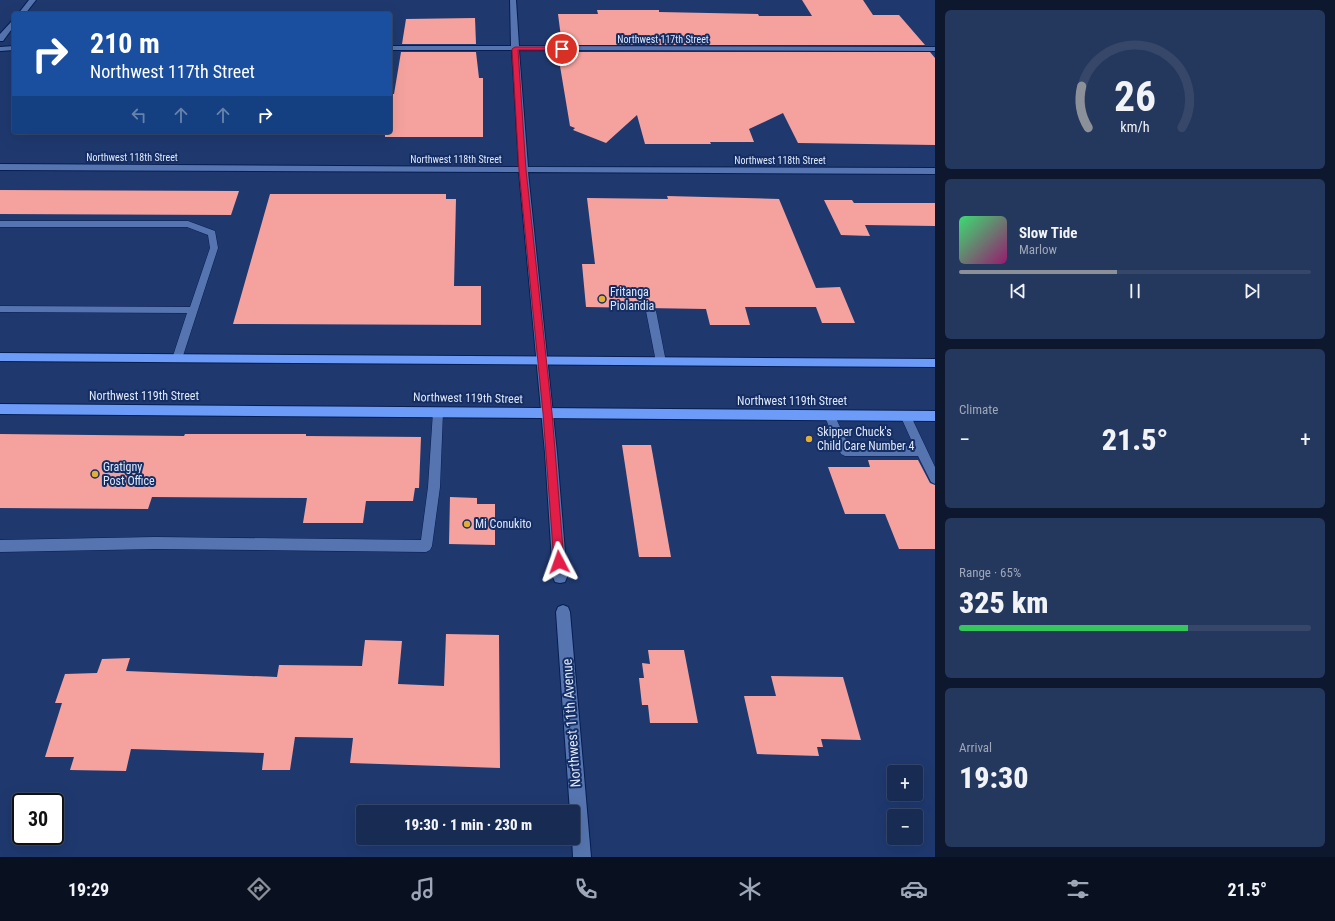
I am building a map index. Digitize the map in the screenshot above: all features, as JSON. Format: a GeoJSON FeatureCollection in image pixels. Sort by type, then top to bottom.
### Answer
{"type":"FeatureCollection","features":[{"type":"Feature","properties":{"kind":"highway"},"geometry":{"type":"LineString","coordinates":[[0,357],[541,362],[935,363]]}},
{"type":"Feature","properties":{"kind":"highway","name":"Northwest 119th Street"},"geometry":{"type":"LineString","coordinates":[[0,409],[935,416]]}},
{"type":"Feature","properties":{"kind":"street"},"geometry":{"type":"LineString","coordinates":[[23,12],[33,0]]}},
{"type":"Feature","properties":{"kind":"street"},"geometry":{"type":"LineString","coordinates":[[513,0],[523,170],[547,413],[560,577]]}},
{"type":"Feature","properties":{"kind":"street"},"geometry":{"type":"LineString","coordinates":[[0,39],[12,24]]}},
{"type":"Feature","properties":{"kind":"street"},"geometry":{"type":"LineString","coordinates":[[0,49],[12,48]]}},
{"type":"Feature","properties":{"kind":"street","name":"Northwest 117th Street"},"geometry":{"type":"LineString","coordinates":[[392,48],[935,49]]}},
{"type":"Feature","properties":{"kind":"street","name":"Northwest 118th Street"},"geometry":{"type":"LineString","coordinates":[[0,167],[935,171]]}},
{"type":"Feature","properties":{"kind":"street","name":"Northwest 11th Avenue"},"geometry":{"type":"LineString","coordinates":[[563,612],[582,857]]}},
{"type":"Feature","properties":{"kind":"lane"},"geometry":{"type":"LineString","coordinates":[[0,224],[188,224],[212,233],[214,248],[176,359]]}},
{"type":"Feature","properties":{"kind":"lane"},"geometry":{"type":"LineString","coordinates":[[0,309],[193,310]]}},
{"type":"Feature","properties":{"kind":"lane"},"geometry":{"type":"LineString","coordinates":[[651,311],[661,362]]}},
{"type":"Feature","properties":{"kind":"lane"},"geometry":{"type":"LineString","coordinates":[[0,546],[155,543],[426,546],[434,487],[438,412]]}},
{"type":"Feature","properties":{"kind":"lane"},"geometry":{"type":"LineString","coordinates":[[829,415],[845,451],[922,451]]}},
{"type":"Feature","properties":{"kind":"lane"},"geometry":{"type":"LineString","coordinates":[[904,415],[935,479]]}},
{"type":"Feature","properties":{"kind":"building"},"geometry":{"type":"Polygon","coordinates":[[[802,0],[863,0],[873,15],[899,15],[925,45],[562,45],[558,14],[598,14],[597,10],[659,10],[659,12],[758,14],[759,16],[812,16],[802,0]]]}},
{"type":"Feature","properties":{"kind":"building"},"geometry":{"type":"Polygon","coordinates":[[[475,18],[476,44],[402,44],[406,19],[475,18]]]}},
{"type":"Feature","properties":{"kind":"building"},"geometry":{"type":"Polygon","coordinates":[[[401,52],[476,52],[479,78],[483,78],[483,137],[385,137],[385,134],[392,134],[392,94],[394,94],[401,52]]]}},
{"type":"Feature","properties":{"kind":"building"},"geometry":{"type":"Polygon","coordinates":[[[563,52],[930,52],[935,58],[935,145],[798,143],[783,113],[749,129],[754,142],[710,142],[711,144],[645,144],[637,115],[606,143],[573,130],[575,128],[570,126],[560,66],[565,66],[563,52]]]}},
{"type":"Feature","properties":{"kind":"building"},"geometry":{"type":"Polygon","coordinates":[[[0,190],[239,191],[231,215],[0,214],[0,190]]]}},
{"type":"Feature","properties":{"kind":"building"},"geometry":{"type":"Polygon","coordinates":[[[270,194],[446,194],[446,199],[456,199],[454,286],[481,286],[481,325],[233,324],[270,194]]]}},
{"type":"Feature","properties":{"kind":"building"},"geometry":{"type":"Polygon","coordinates":[[[667,196],[779,199],[816,288],[840,287],[855,323],[822,323],[816,307],[745,307],[750,325],[710,325],[706,309],[586,307],[582,264],[595,264],[587,198],[668,199],[667,196]]]}},
{"type":"Feature","properties":{"kind":"building"},"geometry":{"type":"Polygon","coordinates":[[[824,200],[852,200],[854,203],[935,203],[935,226],[865,225],[870,236],[841,235],[824,200]]]}},
{"type":"Feature","properties":{"kind":"building"},"geometry":{"type":"Polygon","coordinates":[[[0,434],[184,436],[185,434],[306,434],[306,436],[421,437],[419,488],[415,488],[413,501],[366,501],[363,523],[303,523],[307,498],[152,497],[148,509],[0,508],[0,434]]]}},
{"type":"Feature","properties":{"kind":"building"},"geometry":{"type":"Polygon","coordinates":[[[622,445],[651,445],[671,557],[639,557],[622,445]]]}},
{"type":"Feature","properties":{"kind":"building"},"geometry":{"type":"Polygon","coordinates":[[[868,460],[918,460],[930,483],[935,485],[935,549],[899,549],[885,514],[845,514],[828,467],[870,467],[868,460]]]}},
{"type":"Feature","properties":{"kind":"building","name":"Mi Conukito"},"geometry":{"type":"Polygon","coordinates":[[[450,497],[477,498],[477,504],[495,504],[495,545],[449,544],[450,497]]]}},
{"type":"Feature","properties":{"kind":"building"},"geometry":{"type":"Polygon","coordinates":[[[446,634],[499,635],[500,768],[350,763],[353,738],[295,737],[290,770],[262,770],[264,753],[131,749],[126,771],[70,770],[74,757],[45,757],[62,703],[55,703],[65,674],[97,673],[102,659],[130,658],[126,671],[277,677],[279,665],[362,666],[365,640],[402,641],[398,684],[444,686],[446,634]]]}},
{"type":"Feature","properties":{"kind":"building"},"geometry":{"type":"Polygon","coordinates":[[[648,650],[684,650],[698,723],[650,723],[648,705],[642,705],[639,678],[644,678],[642,663],[650,664],[648,650]]]}},
{"type":"Feature","properties":{"kind":"building"},"geometry":{"type":"Polygon","coordinates":[[[771,676],[843,677],[861,740],[821,739],[823,747],[817,747],[819,756],[757,754],[744,696],[776,696],[771,676]]]}},
{"type":"Feature","properties":{"kind":"place","name":"Fritanga Piolandia"},"geometry":{"type":"Point","coordinates":[602,299]}},
{"type":"Feature","properties":{"kind":"place","name":"Skipper Chuck's Child Care Number 4"},"geometry":{"type":"Point","coordinates":[809,439]}},
{"type":"Feature","properties":{"kind":"place","name":"Gratigny Post Office"},"geometry":{"type":"Point","coordinates":[95,474]}},
{"type":"Feature","properties":{"kind":"place","name":"Mi Conukito"},"geometry":{"type":"Point","coordinates":[467,524]}},
{"type":"Feature","properties":{"kind":"route"},"geometry":{"type":"LineString","coordinates":[[559,562],[547,413],[523,170],[515,49],[562,49]]}}]}
